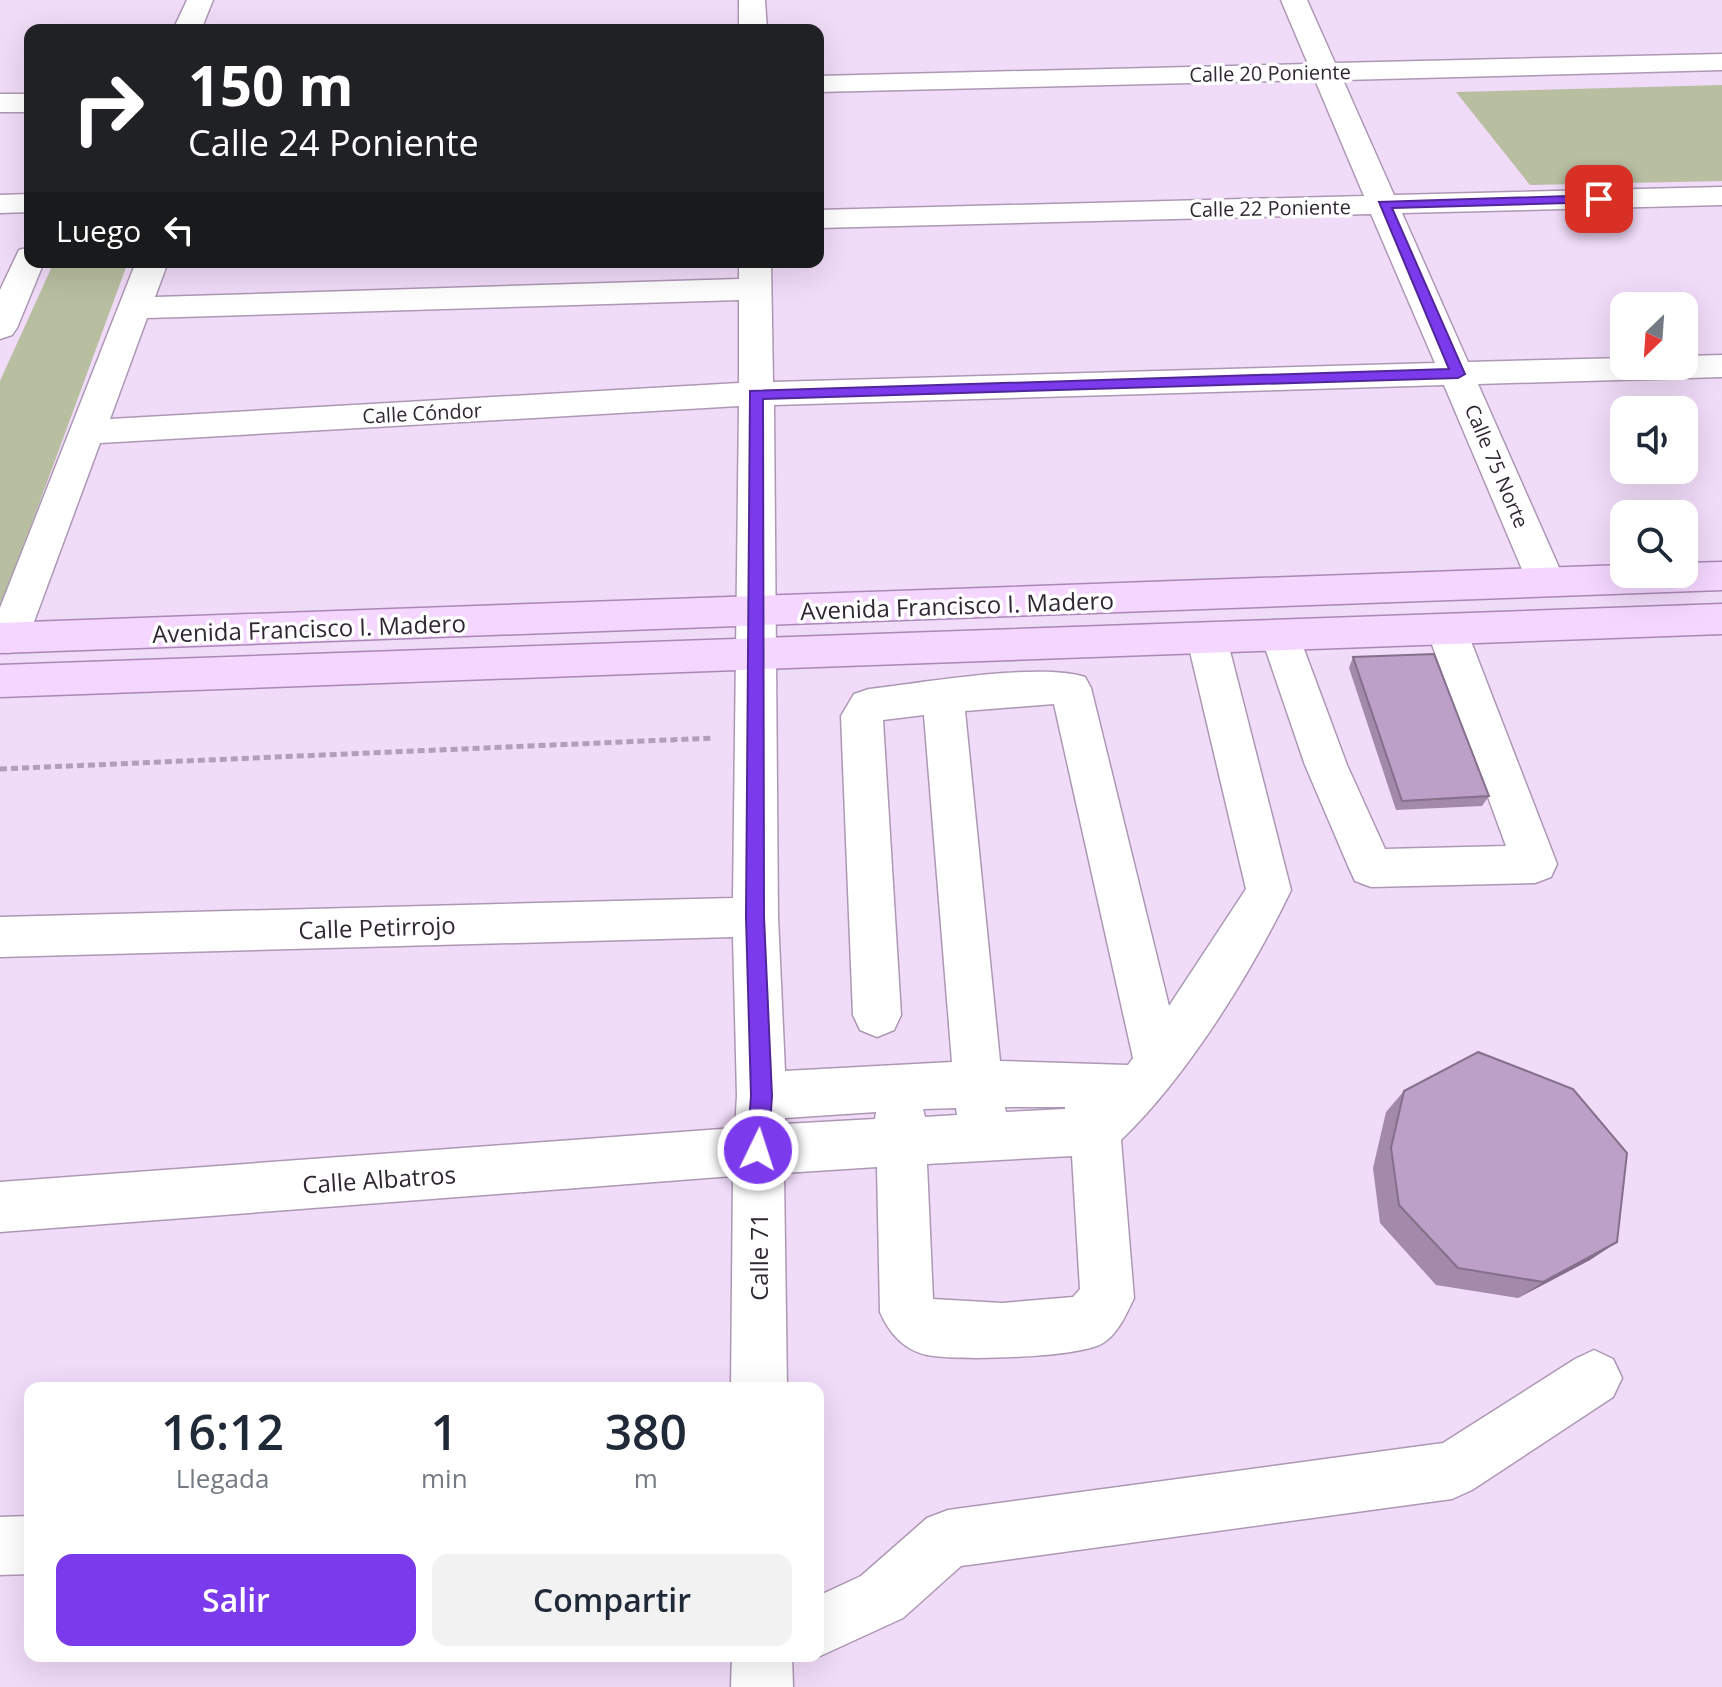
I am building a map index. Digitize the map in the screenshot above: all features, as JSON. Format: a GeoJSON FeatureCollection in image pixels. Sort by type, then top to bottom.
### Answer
{"type":"FeatureCollection","features":[{"type":"Feature","properties":{"kind":"main road","name":"Avenida Francisco I. Madero"},"geometry":{"type":"LineString","coordinates":[[0,681],[1546,581],[1722,576]]}},
{"type":"Feature","properties":{"kind":"main road","name":"Avenida Francisco I. Madero"},"geometry":{"type":"LineString","coordinates":[[4,638],[758,633],[1062,644],[1722,619]]}},
{"type":"Feature","properties":{"kind":"street"},"geometry":{"type":"LineString","coordinates":[[190,24],[200,0]]}},
{"type":"Feature","properties":{"kind":"street"},"geometry":{"type":"LineString","coordinates":[[752,0],[753,24]]}},
{"type":"Feature","properties":{"kind":"street","name":"Calle 75 Norte"},"geometry":{"type":"LineString","coordinates":[[1294,0],[1546,581]]}},
{"type":"Feature","properties":{"kind":"street","name":"Calle 20 Poniente"},"geometry":{"type":"LineString","coordinates":[[824,84],[1722,62]]}},
{"type":"Feature","properties":{"kind":"street"},"geometry":{"type":"LineString","coordinates":[[0,103],[24,103]]}},
{"type":"Feature","properties":{"kind":"street","name":"Calle 22 Poniente"},"geometry":{"type":"LineString","coordinates":[[824,219],[1722,196]]}},
{"type":"Feature","properties":{"kind":"street"},"geometry":{"type":"LineString","coordinates":[[0,204],[24,203]]}},
{"type":"Feature","properties":{"kind":"street"},"geometry":{"type":"LineString","coordinates":[[4,312],[25,268]]}},
{"type":"Feature","properties":{"kind":"street"},"geometry":{"type":"LineString","coordinates":[[4,638],[88,432],[150,268]]}},
{"type":"Feature","properties":{"kind":"street"},"geometry":{"type":"LineString","coordinates":[[136,308],[755,275]]}},
{"type":"Feature","properties":{"kind":"street","name":"Calle 71"},"geometry":{"type":"LineString","coordinates":[[755,275],[758,633],[755,917],[762,1096],[758,1150],[759,1382]]}},
{"type":"Feature","properties":{"kind":"street","name":"Calle Cóndor"},"geometry":{"type":"LineString","coordinates":[[88,432],[755,394],[1722,366]]}},
{"type":"Feature","properties":{"kind":"street"},"geometry":{"type":"LineString","coordinates":[[1281,636],[1326,765],[1371,868],[1535,864],[1447,631]]}},
{"type":"Feature","properties":{"kind":"street"},"geometry":{"type":"LineString","coordinates":[[762,1096],[977,1084],[1090,1107],[1150,1076],[1251,926],[1269,890],[1207,639]]}},
{"type":"Feature","properties":{"kind":"street"},"geometry":{"type":"LineString","coordinates":[[1062,644],[1150,1076]]}},
{"type":"Feature","properties":{"kind":"street"},"geometry":{"type":"LineString","coordinates":[[877,1015],[862,716],[869,705],[1071,688]]}},
{"type":"Feature","properties":{"kind":"street"},"geometry":{"type":"LineString","coordinates":[[943,697],[984,1136]]}},
{"type":"Feature","properties":{"kind":"street","name":"Calle Petirrojo"},"geometry":{"type":"LineString","coordinates":[[0,937],[755,917]]}},
{"type":"Feature","properties":{"kind":"street"},"geometry":{"type":"LineString","coordinates":[[897,1088],[903,1142],[907,1312],[927,1328],[1002,1330],[1086,1323],[1107,1298],[1090,1107]]}},
{"type":"Feature","properties":{"kind":"street","name":"Calle Albatros"},"geometry":{"type":"LineString","coordinates":[[0,1207],[984,1136],[1090,1107]]}},
{"type":"Feature","properties":{"kind":"street"},"geometry":{"type":"LineString","coordinates":[[824,1624],[882,1597],[948,1539],[1452,1470],[1594,1378]]}},
{"type":"Feature","properties":{"kind":"street"},"geometry":{"type":"LineString","coordinates":[[0,1546],[24,1545]]}},
{"type":"Feature","properties":{"kind":"street"},"geometry":{"type":"LineString","coordinates":[[762,1662],[762,1687]]}},
{"type":"Feature","properties":{"kind":"path"},"geometry":{"type":"LineString","coordinates":[[0,769],[755,736]]}},
{"type":"Feature","properties":{"kind":"green space"},"geometry":{"type":"Polygon","coordinates":[[[1722,85],[1722,181],[1530,185],[1456,92],[1722,85]]]}},
{"type":"Feature","properties":{"kind":"green space"},"geometry":{"type":"Polygon","coordinates":[[[51,268],[126,268],[0,610],[0,381],[51,268]]]}},
{"type":"Feature","properties":{"kind":"building"},"geometry":{"type":"Polygon","coordinates":[[[1434,654],[1489,796],[1402,801],[1353,657],[1434,654]]]}},
{"type":"Feature","properties":{"kind":"building"},"geometry":{"type":"Polygon","coordinates":[[[1478,1052],[1573,1089],[1627,1153],[1617,1242],[1543,1282],[1458,1268],[1399,1205],[1391,1148],[1404,1091],[1478,1052]]]}},
{"type":"Feature","properties":{"kind":"route"},"geometry":{"type":"LineString","coordinates":[[758,1150],[762,1096],[755,917],[758,633],[755,394],[1458,374],[1384,205],[1599,199]]}}]}
